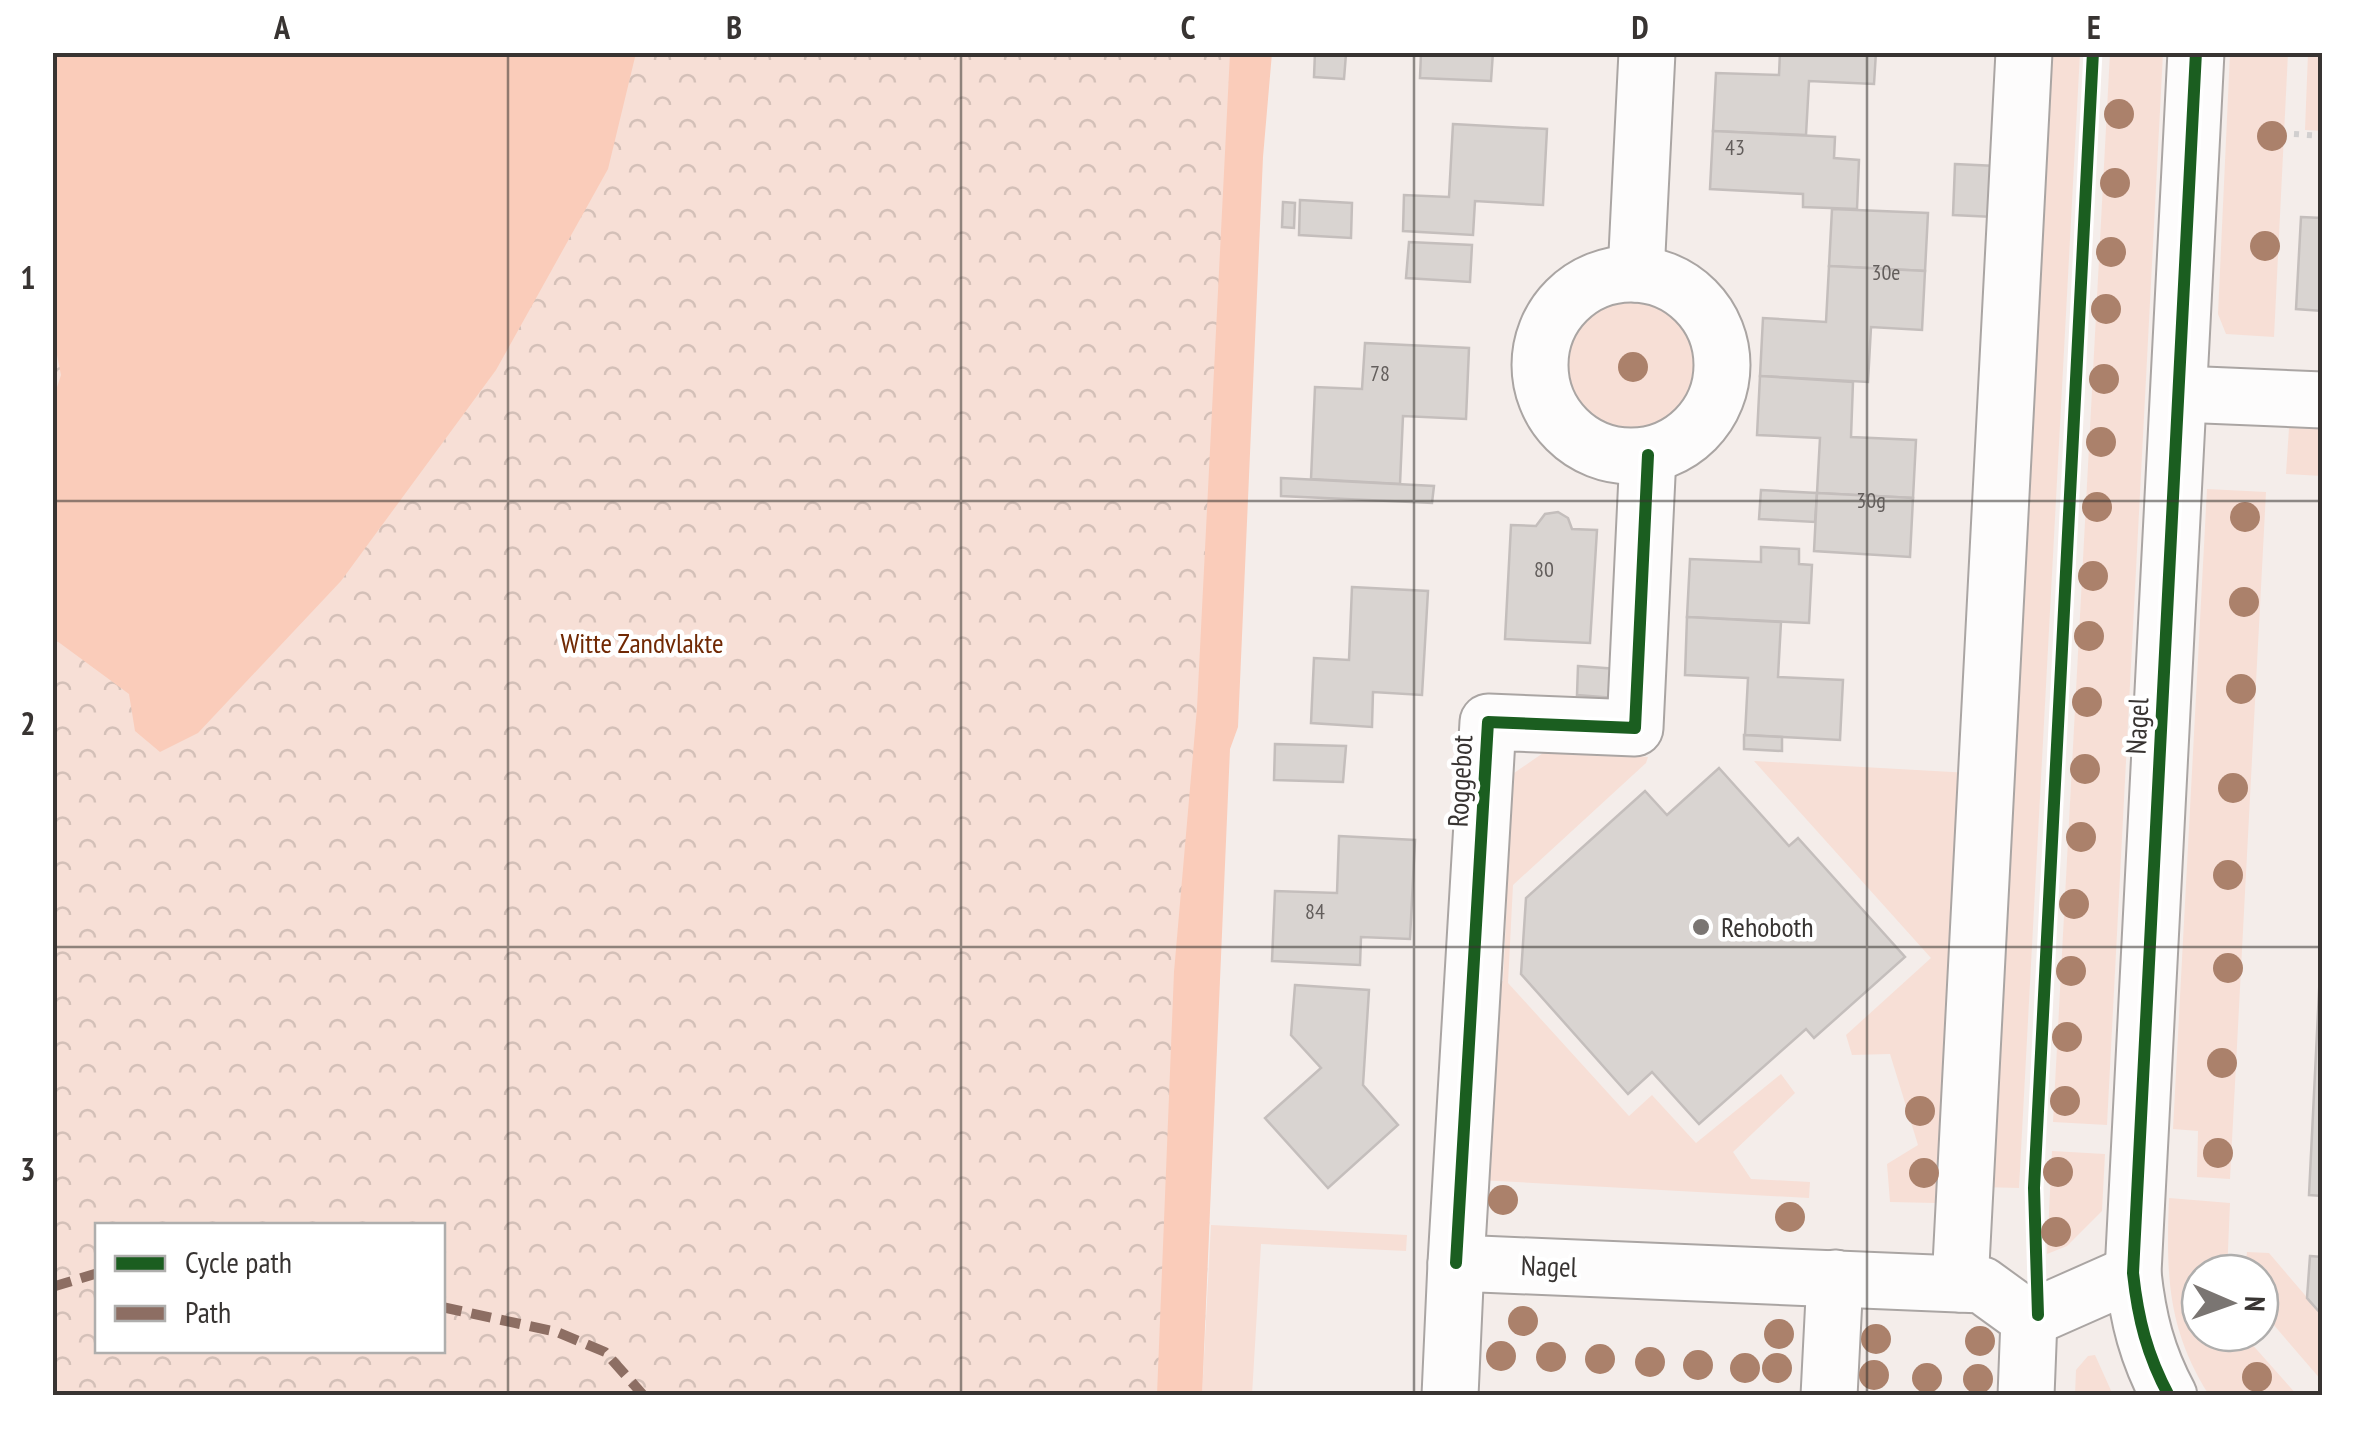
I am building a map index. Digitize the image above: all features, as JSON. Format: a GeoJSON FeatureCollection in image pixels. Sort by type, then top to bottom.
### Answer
{"type":"FeatureCollection","features":[{"type":"Feature","properties":{"kind":"street"},"geometry":{"type":"LineString","coordinates":[[1636,274],[1647,52]]}},
{"type":"Feature","properties":{"kind":"street"},"geometry":{"type":"LineString","coordinates":[[1960,1284],[2024,52]]}},
{"type":"Feature","properties":{"kind":"street","name":"Nagel"},"geometry":{"type":"LineString","coordinates":[[2169,1396],[2139,1324],[2133,1274],[2196,52]]}},
{"type":"Feature","properties":{"kind":"street"},"geometry":{"type":"LineString","coordinates":[[1636,274],[1666,280],[1692,297],[1711,322],[1722,352],[1721,382],[1700,424],[1676,444],[1648,454],[1620,455],[1581,441],[1552,410],[1541,370],[1548,329],[1572,296],[1608,276],[1636,274]]}},
{"type":"Feature","properties":{"kind":"street"},"geometry":{"type":"LineString","coordinates":[[2180,394],[2322,400]]}},
{"type":"Feature","properties":{"kind":"street","name":"Roggebot"},"geometry":{"type":"LineString","coordinates":[[1442,1286],[1488,722],[1635,728],[1648,454]]}},
{"type":"Feature","properties":{"kind":"street"},"geometry":{"type":"LineString","coordinates":[[2026,1396],[2029,1318],[2133,1274]]}},
{"type":"Feature","properties":{"kind":"street"},"geometry":{"type":"LineString","coordinates":[[1828,1396],[1835,1278]]}},
{"type":"Feature","properties":{"kind":"street","name":"Nagel"},"geometry":{"type":"LineString","coordinates":[[1442,1286],[1835,1278],[1982,1285],[2029,1318]]}},
{"type":"Feature","properties":{"kind":"street"},"geometry":{"type":"LineString","coordinates":[[1442,1286],[1450,1396]]}},
{"type":"Feature","properties":{"kind":"path"},"geometry":{"type":"LineString","coordinates":[[2294,134],[2322,136]]}},
{"type":"Feature","properties":{"kind":"green space","name":"Witte Zandvlakte"},"geometry":{"type":"Polygon","coordinates":[[[52,53],[1258,53],[1202,1395],[53,1395],[52,53]]]}},
{"type":"Feature","properties":{"kind":"green space"},"geometry":{"type":"Polygon","coordinates":[[[2044,53],[2080,53],[2019,1188],[1982,1187],[2044,53]]]}},
{"type":"Feature","properties":{"kind":"green space"},"geometry":{"type":"Polygon","coordinates":[[[2110,53],[2163,53],[2107,1125],[2053,1122],[2110,53]]]}},
{"type":"Feature","properties":{"kind":"green space"},"geometry":{"type":"Polygon","coordinates":[[[2230,53],[2288,53],[2274,337],[2226,334],[2218,314],[2230,53]]]}},
{"type":"Feature","properties":{"kind":"green space"},"geometry":{"type":"Polygon","coordinates":[[[2308,53],[2322,53],[2322,131],[2305,130],[2308,53]]]}},
{"type":"Feature","properties":{"kind":"green space"},"geometry":{"type":"Polygon","coordinates":[[[1630,297],[1656,303],[1678,317],[1692,339],[1698,365],[1692,391],[1678,413],[1656,427],[1630,433],[1604,427],[1582,413],[1568,391],[1562,365],[1568,339],[1582,317],[1604,303],[1630,297]]]}},
{"type":"Feature","properties":{"kind":"green space"},"geometry":{"type":"Polygon","coordinates":[[[2289,428],[2322,429],[2322,476],[2286,474],[2289,428]]]}},
{"type":"Feature","properties":{"kind":"green space"},"geometry":{"type":"Polygon","coordinates":[[[2207,489],[2266,492],[2230,1179],[2197,1177],[2198,1131],[2173,1129],[2207,489]]]}},
{"type":"Feature","properties":{"kind":"green space"},"geometry":{"type":"Polygon","coordinates":[[[1546,751],[1648,757],[1513,885],[1508,983],[1629,1116],[1652,1095],[1696,1143],[1781,1074],[1795,1093],[1733,1152],[1751,1179],[1810,1182],[1809,1198],[1478,1180],[1489,981],[1503,981],[1507,900],[1493,899],[1501,782],[1546,751]]]}},
{"type":"Feature","properties":{"kind":"green space"},"geometry":{"type":"Polygon","coordinates":[[[1754,761],[1970,773],[1948,1186],[1936,1203],[1890,1202],[1887,1164],[1918,1145],[1890,1054],[1852,1055],[1846,1035],[1931,958],[1754,761]]]}},
{"type":"Feature","properties":{"kind":"green space"},"geometry":{"type":"Polygon","coordinates":[[[2052,1151],[2105,1154],[2102,1211],[2067,1246],[2047,1254],[2052,1151]]]}},
{"type":"Feature","properties":{"kind":"green space"},"geometry":{"type":"Polygon","coordinates":[[[2169,1198],[2230,1203],[2228,1253],[2180,1253],[2180,1332],[2172,1300],[2169,1198]]]}},
{"type":"Feature","properties":{"kind":"green space"},"geometry":{"type":"Polygon","coordinates":[[[1211,1225],[1407,1235],[1406,1251],[1261,1244],[1252,1395],[1202,1395],[1211,1225]]]}},
{"type":"Feature","properties":{"kind":"green space"},"geometry":{"type":"Polygon","coordinates":[[[2280,1266],[2322,1315],[2322,1381],[2280,1332],[2280,1266]]]}},
{"type":"Feature","properties":{"kind":"green space"},"geometry":{"type":"Polygon","coordinates":[[[2188,1353],[2260,1353],[2297,1395],[2209,1395],[2188,1353]]]}},
{"type":"Feature","properties":{"kind":"green space"},"geometry":{"type":"Polygon","coordinates":[[[2095,1355],[2113,1395],[2075,1395],[2076,1370],[2088,1356],[2095,1355]]]}},
{"type":"Feature","properties":{"kind":"shaded area"},"geometry":{"type":"Polygon","coordinates":[[[52,53],[636,53],[608,169],[496,370],[341,581],[198,733],[160,752],[135,731],[129,694],[57,641],[53,619],[52,403],[61,375],[52,330],[52,53]]]}},
{"type":"Feature","properties":{"kind":"shaded area"},"geometry":{"type":"Polygon","coordinates":[[[1230,53],[1272,53],[1263,157],[1238,727],[1230,749],[1202,1395],[1157,1395],[1174,972],[1197,708],[1230,53]]]}},
{"type":"Feature","properties":{"kind":"building"},"geometry":{"type":"Polygon","coordinates":[[[1315,52],[1346,54],[1344,79],[1314,77],[1315,52]]]}},
{"type":"Feature","properties":{"kind":"building"},"geometry":{"type":"Polygon","coordinates":[[[1421,52],[1493,52],[1491,81],[1420,78],[1421,52]]]}},
{"type":"Feature","properties":{"kind":"building"},"geometry":{"type":"Polygon","coordinates":[[[1780,52],[1876,52],[1874,84],[1809,81],[1806,135],[1713,131],[1716,73],[1779,75],[1780,52]]]}},
{"type":"Feature","properties":{"kind":"building"},"geometry":{"type":"Polygon","coordinates":[[[1453,124],[1547,129],[1543,205],[1475,201],[1473,235],[1403,231],[1404,195],[1449,197],[1453,124]]]}},
{"type":"Feature","properties":{"kind":"building"},"geometry":{"type":"Polygon","coordinates":[[[1713,131],[1835,137],[1834,158],[1859,160],[1857,209],[1803,207],[1803,194],[1710,189],[1713,131]]]}},
{"type":"Feature","properties":{"kind":"building"},"geometry":{"type":"Polygon","coordinates":[[[1955,164],[1996,166],[1994,217],[1953,215],[1955,164]]]}},
{"type":"Feature","properties":{"kind":"building"},"geometry":{"type":"Polygon","coordinates":[[[1300,200],[1352,203],[1351,238],[1299,235],[1300,200]]]}},
{"type":"Feature","properties":{"kind":"building"},"geometry":{"type":"Polygon","coordinates":[[[1283,202],[1295,203],[1294,228],[1282,227],[1283,202]]]}},
{"type":"Feature","properties":{"kind":"building"},"geometry":{"type":"Polygon","coordinates":[[[1832,209],[1928,213],[1925,271],[1829,266],[1832,209]]]}},
{"type":"Feature","properties":{"kind":"building"},"geometry":{"type":"Polygon","coordinates":[[[2301,217],[2322,218],[2322,311],[2296,309],[2301,217]]]}},
{"type":"Feature","properties":{"kind":"building"},"geometry":{"type":"Polygon","coordinates":[[[1409,242],[1472,245],[1470,282],[1406,278],[1409,242]]]}},
{"type":"Feature","properties":{"kind":"building"},"geometry":{"type":"Polygon","coordinates":[[[1829,266],[1925,271],[1922,330],[1871,327],[1868,382],[1760,376],[1763,318],[1826,322],[1829,266]]]}},
{"type":"Feature","properties":{"kind":"building"},"geometry":{"type":"Polygon","coordinates":[[[1365,343],[1469,348],[1466,419],[1403,416],[1400,484],[1311,479],[1315,387],[1362,389],[1365,343]]]}},
{"type":"Feature","properties":{"kind":"building"},"geometry":{"type":"Polygon","coordinates":[[[1760,376],[1853,382],[1851,437],[1916,440],[1913,498],[1817,493],[1820,438],[1757,435],[1760,376]]]}},
{"type":"Feature","properties":{"kind":"building"},"geometry":{"type":"Polygon","coordinates":[[[1281,478],[1434,486],[1432,503],[1281,496],[1281,478]]]}},
{"type":"Feature","properties":{"kind":"building"},"geometry":{"type":"Polygon","coordinates":[[[1761,490],[1817,493],[1815,522],[1759,519],[1761,490]]]}},
{"type":"Feature","properties":{"kind":"building"},"geometry":{"type":"Polygon","coordinates":[[[1817,493],[1913,498],[1910,557],[1814,551],[1817,493]]]}},
{"type":"Feature","properties":{"kind":"building"},"geometry":{"type":"Polygon","coordinates":[[[1558,512],[1568,518],[1572,529],[1597,530],[1590,643],[1505,639],[1511,525],[1536,526],[1545,514],[1558,512]]]}},
{"type":"Feature","properties":{"kind":"building"},"geometry":{"type":"Polygon","coordinates":[[[1761,547],[1799,549],[1799,564],[1812,565],[1809,623],[1687,617],[1690,559],[1761,562],[1761,547]]]}},
{"type":"Feature","properties":{"kind":"building"},"geometry":{"type":"Polygon","coordinates":[[[1352,587],[1428,591],[1422,695],[1373,692],[1372,727],[1311,723],[1314,658],[1349,660],[1352,587]]]}},
{"type":"Feature","properties":{"kind":"building"},"geometry":{"type":"Polygon","coordinates":[[[1687,617],[1781,622],[1778,677],[1843,680],[1840,740],[1745,735],[1748,678],[1685,675],[1687,617]]]}},
{"type":"Feature","properties":{"kind":"building"},"geometry":{"type":"Polygon","coordinates":[[[1578,666],[1617,669],[1615,698],[1577,695],[1578,666]]]}},
{"type":"Feature","properties":{"kind":"building"},"geometry":{"type":"Polygon","coordinates":[[[1744,735],[1782,737],[1782,751],[1744,749],[1744,735]]]}},
{"type":"Feature","properties":{"kind":"building"},"geometry":{"type":"Polygon","coordinates":[[[1275,744],[1346,746],[1343,782],[1274,780],[1275,744]]]}},
{"type":"Feature","properties":{"kind":"building","name":"Rehoboth"},"geometry":{"type":"Polygon","coordinates":[[[1719,768],[1789,846],[1798,838],[1905,957],[1814,1038],[1806,1029],[1699,1124],[1652,1072],[1628,1094],[1521,974],[1526,898],[1645,791],[1667,815],[1719,768]]]}},
{"type":"Feature","properties":{"kind":"building"},"geometry":{"type":"Polygon","coordinates":[[[1339,836],[1415,840],[1410,939],[1361,937],[1360,965],[1272,961],[1275,891],[1337,893],[1339,836]]]}},
{"type":"Feature","properties":{"kind":"building"},"geometry":{"type":"Polygon","coordinates":[[[2322,931],[2322,1196],[2309,1195],[2322,931]]]}},
{"type":"Feature","properties":{"kind":"building"},"geometry":{"type":"Polygon","coordinates":[[[1295,985],[1369,990],[1363,1085],[1398,1125],[1328,1188],[1265,1118],[1321,1068],[1291,1035],[1295,985]]]}},
{"type":"Feature","properties":{"kind":"building"},"geometry":{"type":"Polygon","coordinates":[[[2310,1256],[2322,1257],[2322,1315],[2307,1298],[2310,1256]]]}},
{"type":"Feature","properties":{"kind":"marked path"},"geometry":{"type":"LineString","coordinates":[[52,1287],[95,1274]]}},
{"type":"Feature","properties":{"kind":"marked path"},"geometry":{"type":"LineString","coordinates":[[445,1308],[557,1332],[605,1352],[644,1396]]}},
{"type":"Feature","properties":{"kind":"cycle path"},"geometry":{"type":"LineString","coordinates":[[2038,1315],[2034,1188],[2093,52]]}},
{"type":"Feature","properties":{"kind":"cycle path"},"geometry":{"type":"LineString","coordinates":[[2169,1396],[2145,1336],[2133,1273],[2196,52]]}},
{"type":"Feature","properties":{"kind":"cycle path"},"geometry":{"type":"LineString","coordinates":[[1456,1263],[1488,722],[1635,728],[1648,455]]}},
{"type":"Feature","properties":{"kind":"place","name":"Rehoboth"},"geometry":{"type":"Point","coordinates":[1701,927]}}]}
